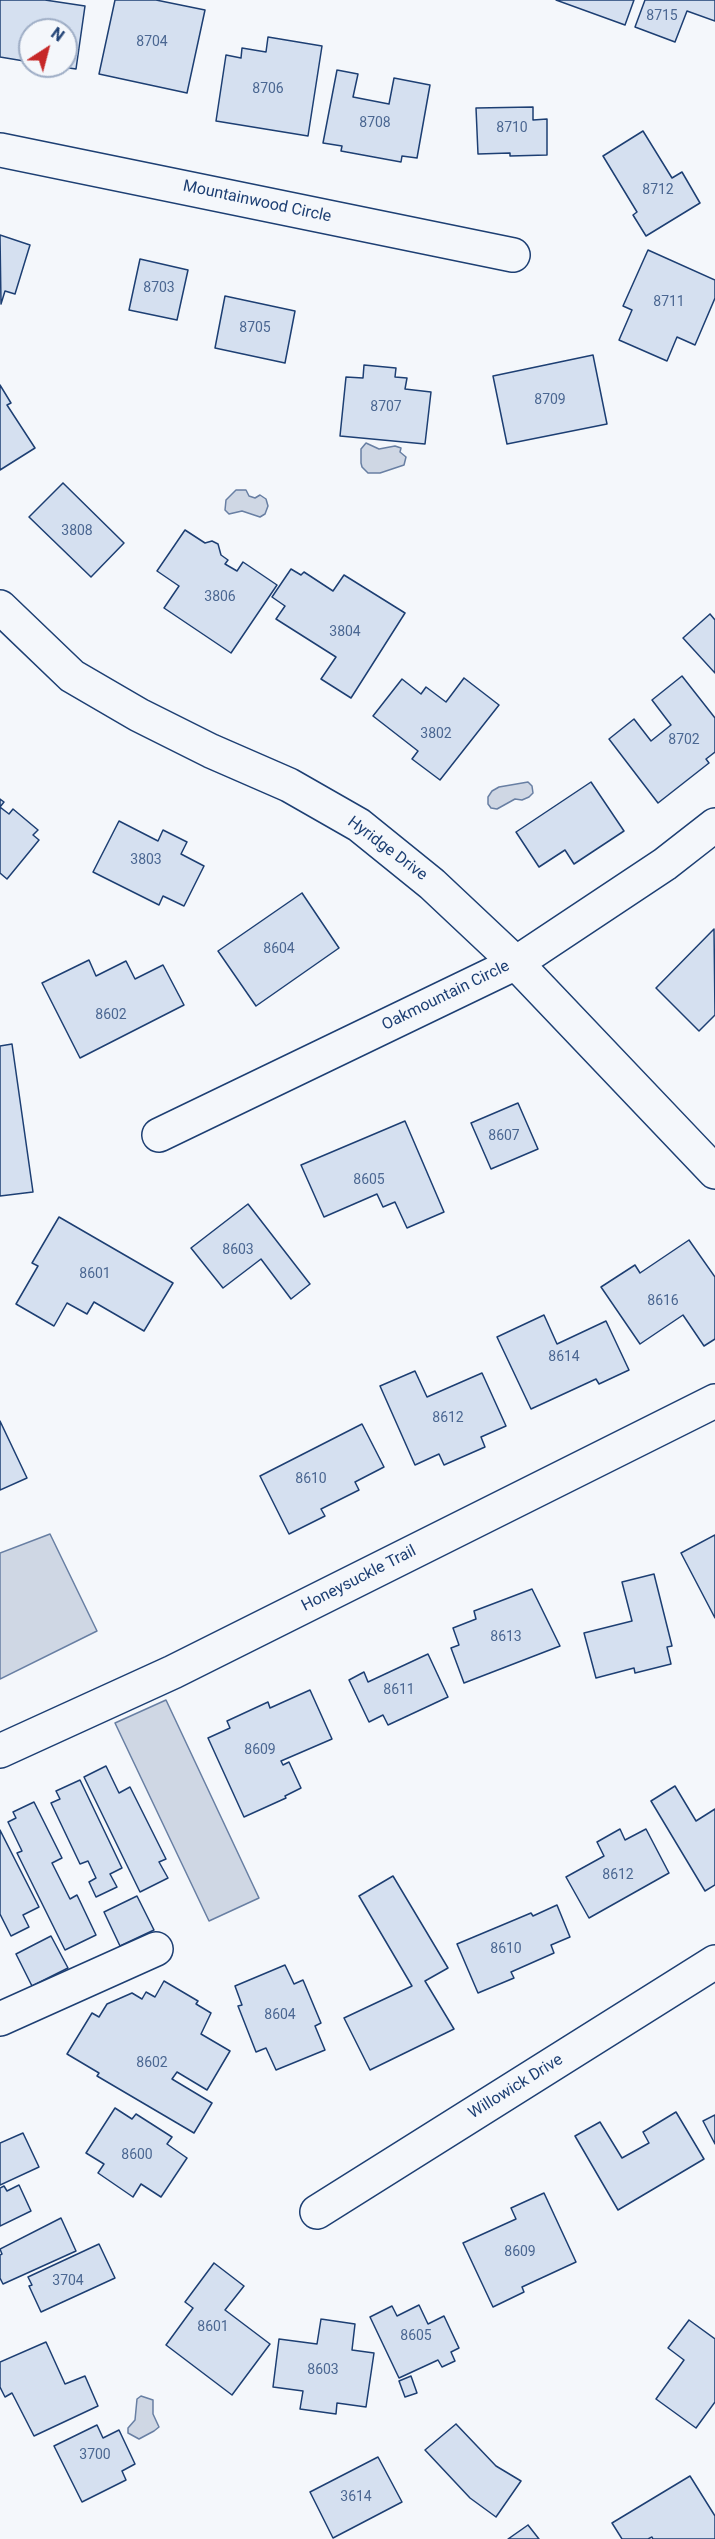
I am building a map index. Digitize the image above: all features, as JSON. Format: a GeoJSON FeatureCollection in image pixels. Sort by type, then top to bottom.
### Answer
{"type":"FeatureCollection","features":[{"type":"Feature","properties":{"kind":"street","name":"Mountainwood Circle"},"geometry":{"type":"LineString","coordinates":[[0,150],[513,255]]}},
{"type":"Feature","properties":{"kind":"street","name":"Hyridge Drive"},"geometry":{"type":"LineString","coordinates":[[0,607],[72,676],[139,715],[211,751],[289,785],[359,825],[432,884],[516,963],[715,1172]]}},
{"type":"Feature","properties":{"kind":"street","name":"Oakmountain Circle"},"geometry":{"type":"LineString","coordinates":[[159,1135],[516,963],[665,864],[715,825]]}},
{"type":"Feature","properties":{"kind":"street","name":"Honeysuckle Trail"},"geometry":{"type":"LineString","coordinates":[[0,1751],[173,1672],[715,1401]]}},
{"type":"Feature","properties":{"kind":"street"},"geometry":{"type":"LineString","coordinates":[[0,2019],[156,1949]]}},
{"type":"Feature","properties":{"kind":"street","name":"Willowick Drive"},"geometry":{"type":"LineString","coordinates":[[317,2212],[715,1962]]}},
{"type":"Feature","properties":{"kind":"shaded area"},"geometry":{"type":"Polygon","coordinates":[[[366,443],[379,449],[395,446],[401,448],[400,452],[406,457],[404,465],[380,473],[368,473],[361,463],[361,449],[366,443]]]}},
{"type":"Feature","properties":{"kind":"shaded area"},"geometry":{"type":"Polygon","coordinates":[[[236,490],[246,490],[249,496],[255,498],[260,495],[266,499],[268,506],[265,514],[260,517],[242,511],[229,514],[225,510],[226,500],[236,490]]]}},
{"type":"Feature","properties":{"kind":"shaded area"},"geometry":{"type":"Polygon","coordinates":[[[528,782],[532,786],[533,793],[529,797],[522,800],[515,799],[497,809],[491,808],[488,804],[488,797],[499,787],[528,782]]]}},
{"type":"Feature","properties":{"kind":"shaded area"},"geometry":{"type":"Polygon","coordinates":[[[50,1534],[97,1631],[0,1679],[0,1553],[50,1534]]]}},
{"type":"Feature","properties":{"kind":"shaded area"},"geometry":{"type":"Polygon","coordinates":[[[166,1700],[259,1898],[209,1921],[115,1723],[166,1700]]]}},
{"type":"Feature","properties":{"kind":"shaded area"},"geometry":{"type":"Polygon","coordinates":[[[141,2396],[153,2400],[153,2414],[159,2427],[139,2439],[128,2433],[128,2428],[135,2420],[137,2399],[141,2396]]]}},
{"type":"Feature","properties":{"kind":"building"},"geometry":{"type":"Polygon","coordinates":[[[0,0],[45,0],[85,6],[78,55],[78,18],[18,18],[18,60],[0,57],[0,0]]]}},
{"type":"Feature","properties":{"kind":"building"},"geometry":{"type":"Polygon","coordinates":[[[115,0],[156,0],[205,10],[187,93],[99,74],[115,0]]]}},
{"type":"Feature","properties":{"kind":"building"},"geometry":{"type":"Polygon","coordinates":[[[556,0],[634,0],[625,25],[556,0]]]}},
{"type":"Feature","properties":{"kind":"building"},"geometry":{"type":"Polygon","coordinates":[[[645,0],[715,0],[715,21],[687,11],[675,42],[635,27],[645,0]]]}},
{"type":"Feature","properties":{"kind":"building"},"geometry":{"type":"Polygon","coordinates":[[[268,37],[322,46],[308,136],[216,121],[226,55],[241,58],[242,48],[266,52],[268,37]]]}},
{"type":"Feature","properties":{"kind":"building"},"geometry":{"type":"Polygon","coordinates":[[[337,70],[358,74],[353,97],[389,104],[394,78],[430,85],[417,158],[402,156],[401,162],[341,151],[342,146],[323,143],[337,70]]]}},
{"type":"Feature","properties":{"kind":"building"},"geometry":{"type":"Polygon","coordinates":[[[533,107],[533,120],[547,119],[547,155],[478,154],[476,108],[533,107]]]}},
{"type":"Feature","properties":{"kind":"building"},"geometry":{"type":"Polygon","coordinates":[[[643,131],[672,178],[682,172],[700,203],[646,236],[633,215],[637,212],[603,156],[643,131]]]}},
{"type":"Feature","properties":{"kind":"building"},"geometry":{"type":"Polygon","coordinates":[[[0,235],[30,245],[15,294],[5,291],[1,304],[0,235]]]}},
{"type":"Feature","properties":{"kind":"building"},"geometry":{"type":"Polygon","coordinates":[[[648,250],[715,280],[715,298],[695,345],[677,337],[667,361],[619,340],[632,310],[623,306],[648,250]]]}},
{"type":"Feature","properties":{"kind":"building"},"geometry":{"type":"Polygon","coordinates":[[[140,259],[188,270],[177,320],[129,310],[140,259]]]}},
{"type":"Feature","properties":{"kind":"building"},"geometry":{"type":"Polygon","coordinates":[[[225,296],[295,311],[285,363],[215,348],[225,296]]]}},
{"type":"Feature","properties":{"kind":"building"},"geometry":{"type":"Polygon","coordinates":[[[593,355],[607,424],[507,444],[493,376],[593,355]]]}},
{"type":"Feature","properties":{"kind":"building"},"geometry":{"type":"Polygon","coordinates":[[[364,365],[396,368],[395,377],[407,378],[405,389],[431,392],[425,444],[340,436],[346,377],[363,378],[364,365]]]}},
{"type":"Feature","properties":{"kind":"building"},"geometry":{"type":"Polygon","coordinates":[[[0,385],[11,403],[7,405],[35,448],[0,470],[0,385]]]}},
{"type":"Feature","properties":{"kind":"building"},"geometry":{"type":"Polygon","coordinates":[[[63,483],[124,543],[91,577],[29,517],[63,483]]]}},
{"type":"Feature","properties":{"kind":"building"},"geometry":{"type":"Polygon","coordinates":[[[185,530],[205,543],[212,541],[218,544],[221,555],[228,560],[225,564],[237,571],[243,562],[277,585],[231,653],[164,608],[179,586],[157,571],[185,530]]]}},
{"type":"Feature","properties":{"kind":"building"},"geometry":{"type":"Polygon","coordinates":[[[291,569],[301,575],[304,572],[333,591],[344,575],[405,613],[351,698],[321,679],[336,657],[276,619],[285,606],[272,597],[291,569]]]}},
{"type":"Feature","properties":{"kind":"building"},"geometry":{"type":"Polygon","coordinates":[[[710,614],[715,620],[715,673],[683,638],[710,614]]]}},
{"type":"Feature","properties":{"kind":"building"},"geometry":{"type":"Polygon","coordinates":[[[682,676],[715,718],[715,752],[706,759],[709,763],[658,803],[609,739],[634,719],[651,741],[671,725],[652,700],[682,676]]]}},
{"type":"Feature","properties":{"kind":"building"},"geometry":{"type":"Polygon","coordinates":[[[464,678],[499,705],[440,780],[412,759],[418,751],[373,716],[402,679],[421,694],[426,687],[446,702],[464,678]]]}},
{"type":"Feature","properties":{"kind":"building"},"geometry":{"type":"Polygon","coordinates":[[[591,782],[624,831],[574,864],[565,850],[539,867],[516,832],[591,782]]]}},
{"type":"Feature","properties":{"kind":"building"},"geometry":{"type":"Polygon","coordinates":[[[0,807],[9,814],[13,809],[38,830],[33,835],[39,840],[7,879],[0,873],[0,807]]]}},
{"type":"Feature","properties":{"kind":"building"},"geometry":{"type":"Polygon","coordinates":[[[119,821],[158,841],[163,830],[187,842],[181,854],[204,866],[184,906],[163,896],[159,905],[93,872],[119,821]]]}},
{"type":"Feature","properties":{"kind":"building"},"geometry":{"type":"Polygon","coordinates":[[[302,893],[339,948],[256,1006],[218,951],[302,893]]]}},
{"type":"Feature","properties":{"kind":"building"},"geometry":{"type":"Polygon","coordinates":[[[714,929],[715,1015],[699,1031],[656,988],[714,929]]]}},
{"type":"Feature","properties":{"kind":"building"},"geometry":{"type":"Polygon","coordinates":[[[89,960],[96,976],[126,961],[135,979],[163,965],[184,1005],[80,1058],[42,983],[89,960]]]}},
{"type":"Feature","properties":{"kind":"building"},"geometry":{"type":"Polygon","coordinates":[[[12,1044],[33,1192],[0,1196],[0,1046],[12,1044]]]}},
{"type":"Feature","properties":{"kind":"building"},"geometry":{"type":"Polygon","coordinates":[[[518,1103],[538,1149],[491,1169],[471,1123],[518,1103]]]}},
{"type":"Feature","properties":{"kind":"building"},"geometry":{"type":"Polygon","coordinates":[[[405,1121],[444,1212],[407,1228],[395,1202],[383,1207],[377,1194],[324,1217],[301,1165],[405,1121]]]}},
{"type":"Feature","properties":{"kind":"building"},"geometry":{"type":"Polygon","coordinates":[[[248,1204],[310,1284],[291,1299],[261,1259],[223,1288],[191,1248],[248,1204]]]}},
{"type":"Feature","properties":{"kind":"building"},"geometry":{"type":"Polygon","coordinates":[[[59,1217],[173,1283],[144,1331],[94,1302],[87,1314],[67,1303],[54,1326],[16,1304],[38,1266],[32,1263],[59,1217]]]}},
{"type":"Feature","properties":{"kind":"building"},"geometry":{"type":"Polygon","coordinates":[[[689,1240],[715,1277],[715,1339],[704,1346],[683,1315],[640,1344],[601,1287],[635,1265],[640,1273],[689,1240]]]}},
{"type":"Feature","properties":{"kind":"building"},"geometry":{"type":"Polygon","coordinates":[[[544,1315],[557,1344],[606,1321],[629,1370],[599,1384],[596,1379],[531,1409],[497,1337],[544,1315]]]}},
{"type":"Feature","properties":{"kind":"building"},"geometry":{"type":"Polygon","coordinates":[[[415,1371],[427,1397],[482,1373],[506,1426],[481,1437],[485,1447],[444,1465],[439,1454],[415,1465],[380,1386],[415,1371]]]}},
{"type":"Feature","properties":{"kind":"building"},"geometry":{"type":"Polygon","coordinates":[[[0,1421],[27,1478],[0,1490],[0,1421]]]}},
{"type":"Feature","properties":{"kind":"building"},"geometry":{"type":"Polygon","coordinates":[[[362,1424],[384,1467],[355,1482],[359,1490],[321,1509],[325,1516],[289,1534],[260,1476],[362,1424]]]}},
{"type":"Feature","properties":{"kind":"building"},"geometry":{"type":"Polygon","coordinates":[[[715,1535],[715,1618],[681,1553],[715,1535]]]}},
{"type":"Feature","properties":{"kind":"building"},"geometry":{"type":"Polygon","coordinates":[[[654,1574],[672,1646],[667,1647],[671,1664],[635,1673],[634,1668],[596,1678],[584,1633],[632,1621],[622,1582],[654,1574]]]}},
{"type":"Feature","properties":{"kind":"building"},"geometry":{"type":"Polygon","coordinates":[[[532,1589],[560,1646],[464,1683],[451,1648],[459,1645],[453,1628],[476,1619],[474,1611],[532,1589]]]}},
{"type":"Feature","properties":{"kind":"building"},"geometry":{"type":"Polygon","coordinates":[[[428,1654],[448,1697],[388,1725],[383,1715],[369,1722],[349,1680],[364,1672],[368,1682],[428,1654]]]}},
{"type":"Feature","properties":{"kind":"building"},"geometry":{"type":"Polygon","coordinates":[[[310,1690],[332,1739],[281,1761],[283,1765],[289,1762],[301,1788],[285,1796],[286,1798],[244,1817],[208,1738],[230,1728],[227,1721],[268,1702],[270,1708],[310,1690]]]}},
{"type":"Feature","properties":{"kind":"building"},"geometry":{"type":"Polygon","coordinates":[[[106,1766],[119,1793],[130,1787],[166,1859],[159,1862],[168,1878],[140,1892],[84,1777],[106,1766]]]}},
{"type":"Feature","properties":{"kind":"building"},"geometry":{"type":"Polygon","coordinates":[[[80,1780],[122,1868],[110,1874],[117,1887],[96,1897],[89,1882],[96,1878],[88,1861],[80,1864],[51,1803],[60,1799],[56,1791],[80,1780]]]}},
{"type":"Feature","properties":{"kind":"building"},"geometry":{"type":"Polygon","coordinates":[[[675,1786],[696,1821],[715,1809],[715,1885],[705,1891],[651,1801],[675,1786]]]}},
{"type":"Feature","properties":{"kind":"building"},"geometry":{"type":"Polygon","coordinates":[[[34,1802],[62,1858],[52,1863],[70,1899],[77,1895],[96,1935],[65,1950],[17,1853],[22,1851],[8,1822],[16,1818],[13,1812],[34,1802]]]}},
{"type":"Feature","properties":{"kind":"building"},"geometry":{"type":"Polygon","coordinates":[[[620,1829],[625,1840],[646,1829],[669,1873],[589,1918],[566,1877],[604,1856],[597,1842],[620,1829]]]}},
{"type":"Feature","properties":{"kind":"building"},"geometry":{"type":"Polygon","coordinates":[[[0,1830],[39,1907],[23,1915],[29,1927],[11,1936],[0,1914],[0,1830]]]}},
{"type":"Feature","properties":{"kind":"building"},"geometry":{"type":"Polygon","coordinates":[[[393,1876],[448,1968],[425,1981],[454,2029],[370,2070],[344,2018],[412,1986],[359,1896],[393,1876]]]}},
{"type":"Feature","properties":{"kind":"building"},"geometry":{"type":"Polygon","coordinates":[[[137,1896],[154,1930],[120,1946],[104,1912],[137,1896]]]}},
{"type":"Feature","properties":{"kind":"building"},"geometry":{"type":"Polygon","coordinates":[[[557,1905],[570,1937],[551,1945],[554,1953],[511,1972],[514,1978],[478,1993],[457,1944],[531,1913],[533,1916],[557,1905]]]}},
{"type":"Feature","properties":{"kind":"building"},"geometry":{"type":"Polygon","coordinates":[[[51,1936],[68,1968],[32,1986],[16,1954],[51,1936]]]}},
{"type":"Feature","properties":{"kind":"building"},"geometry":{"type":"Polygon","coordinates":[[[285,1965],[294,1984],[303,1980],[321,2023],[315,2026],[325,2050],[276,2070],[266,2048],[256,2052],[238,2006],[242,2005],[235,1986],[285,1965]]]}},
{"type":"Feature","properties":{"kind":"building"},"geometry":{"type":"Polygon","coordinates":[[[164,1981],[198,2001],[196,2004],[211,2013],[201,2034],[230,2051],[207,2090],[177,2072],[172,2079],[212,2103],[194,2133],[97,2076],[99,2073],[67,2054],[92,2013],[99,2017],[107,2004],[132,1993],[142,1999],[146,1992],[155,1997],[164,1981]]]}},
{"type":"Feature","properties":{"kind":"building"},"geometry":{"type":"Polygon","coordinates":[[[115,2108],[132,2119],[136,2114],[172,2137],[167,2144],[187,2158],[161,2197],[141,2184],[133,2197],[98,2173],[104,2164],[86,2153],[115,2108]]]}},
{"type":"Feature","properties":{"kind":"building"},"geometry":{"type":"Polygon","coordinates":[[[676,2112],[704,2159],[618,2210],[575,2136],[600,2122],[622,2158],[649,2143],[643,2132],[676,2112]]]}},
{"type":"Feature","properties":{"kind":"building"},"geometry":{"type":"Polygon","coordinates":[[[715,2115],[715,2144],[703,2121],[715,2115]]]}},
{"type":"Feature","properties":{"kind":"building"},"geometry":{"type":"Polygon","coordinates":[[[23,2133],[39,2167],[0,2185],[0,2143],[23,2133]]]}},
{"type":"Feature","properties":{"kind":"building"},"geometry":{"type":"Polygon","coordinates":[[[19,2185],[31,2211],[0,2226],[0,2188],[4,2186],[7,2191],[19,2185]]]}},
{"type":"Feature","properties":{"kind":"building"},"geometry":{"type":"Polygon","coordinates":[[[544,2193],[576,2262],[522,2287],[524,2292],[493,2307],[463,2243],[516,2219],[511,2208],[544,2193]]]}},
{"type":"Feature","properties":{"kind":"building"},"geometry":{"type":"Polygon","coordinates":[[[61,2218],[76,2251],[3,2284],[0,2278],[0,2255],[2,2254],[0,2249],[61,2218]]]}},
{"type":"Feature","properties":{"kind":"building"},"geometry":{"type":"Polygon","coordinates":[[[99,2244],[115,2278],[41,2312],[29,2286],[32,2285],[28,2277],[99,2244]]]}},
{"type":"Feature","properties":{"kind":"building"},"geometry":{"type":"Polygon","coordinates":[[[214,2263],[244,2286],[225,2310],[270,2344],[232,2395],[166,2345],[193,2308],[185,2302],[214,2263]]]}},
{"type":"Feature","properties":{"kind":"building"},"geometry":{"type":"Polygon","coordinates":[[[419,2305],[428,2324],[444,2316],[459,2348],[451,2352],[455,2361],[442,2367],[438,2360],[399,2378],[370,2317],[392,2306],[397,2316],[419,2305]]]}},
{"type":"Feature","properties":{"kind":"building"},"geometry":{"type":"Polygon","coordinates":[[[321,2319],[355,2324],[352,2350],[374,2353],[366,2407],[337,2403],[336,2414],[300,2409],[303,2391],[273,2387],[279,2339],[317,2344],[321,2319]]]}},
{"type":"Feature","properties":{"kind":"building"},"geometry":{"type":"Polygon","coordinates":[[[689,2320],[715,2339],[715,2402],[696,2428],[656,2399],[684,2360],[668,2348],[689,2320]]]}},
{"type":"Feature","properties":{"kind":"building"},"geometry":{"type":"Polygon","coordinates":[[[46,2342],[65,2384],[85,2376],[98,2406],[34,2436],[12,2393],[5,2397],[0,2387],[0,2362],[46,2342]]]}},
{"type":"Feature","properties":{"kind":"building"},"geometry":{"type":"Polygon","coordinates":[[[411,2376],[417,2393],[405,2397],[399,2381],[411,2376]]]}},
{"type":"Feature","properties":{"kind":"building"},"geometry":{"type":"Polygon","coordinates":[[[456,2424],[496,2466],[521,2481],[496,2517],[470,2498],[425,2450],[456,2424]]]}},
{"type":"Feature","properties":{"kind":"building"},"geometry":{"type":"Polygon","coordinates":[[[97,2425],[103,2438],[119,2430],[135,2464],[122,2471],[126,2480],[82,2502],[54,2446],[97,2425]]]}},
{"type":"Feature","properties":{"kind":"building"},"geometry":{"type":"Polygon","coordinates":[[[378,2457],[402,2502],[333,2538],[310,2492],[378,2457]]]}},
{"type":"Feature","properties":{"kind":"building"},"geometry":{"type":"Polygon","coordinates":[[[690,2476],[715,2516],[715,2539],[653,2539],[652,2537],[622,2539],[612,2523],[690,2476]]]}},
{"type":"Feature","properties":{"kind":"building"},"geometry":{"type":"Polygon","coordinates":[[[528,2525],[539,2539],[508,2539],[528,2525]]]}}]}
